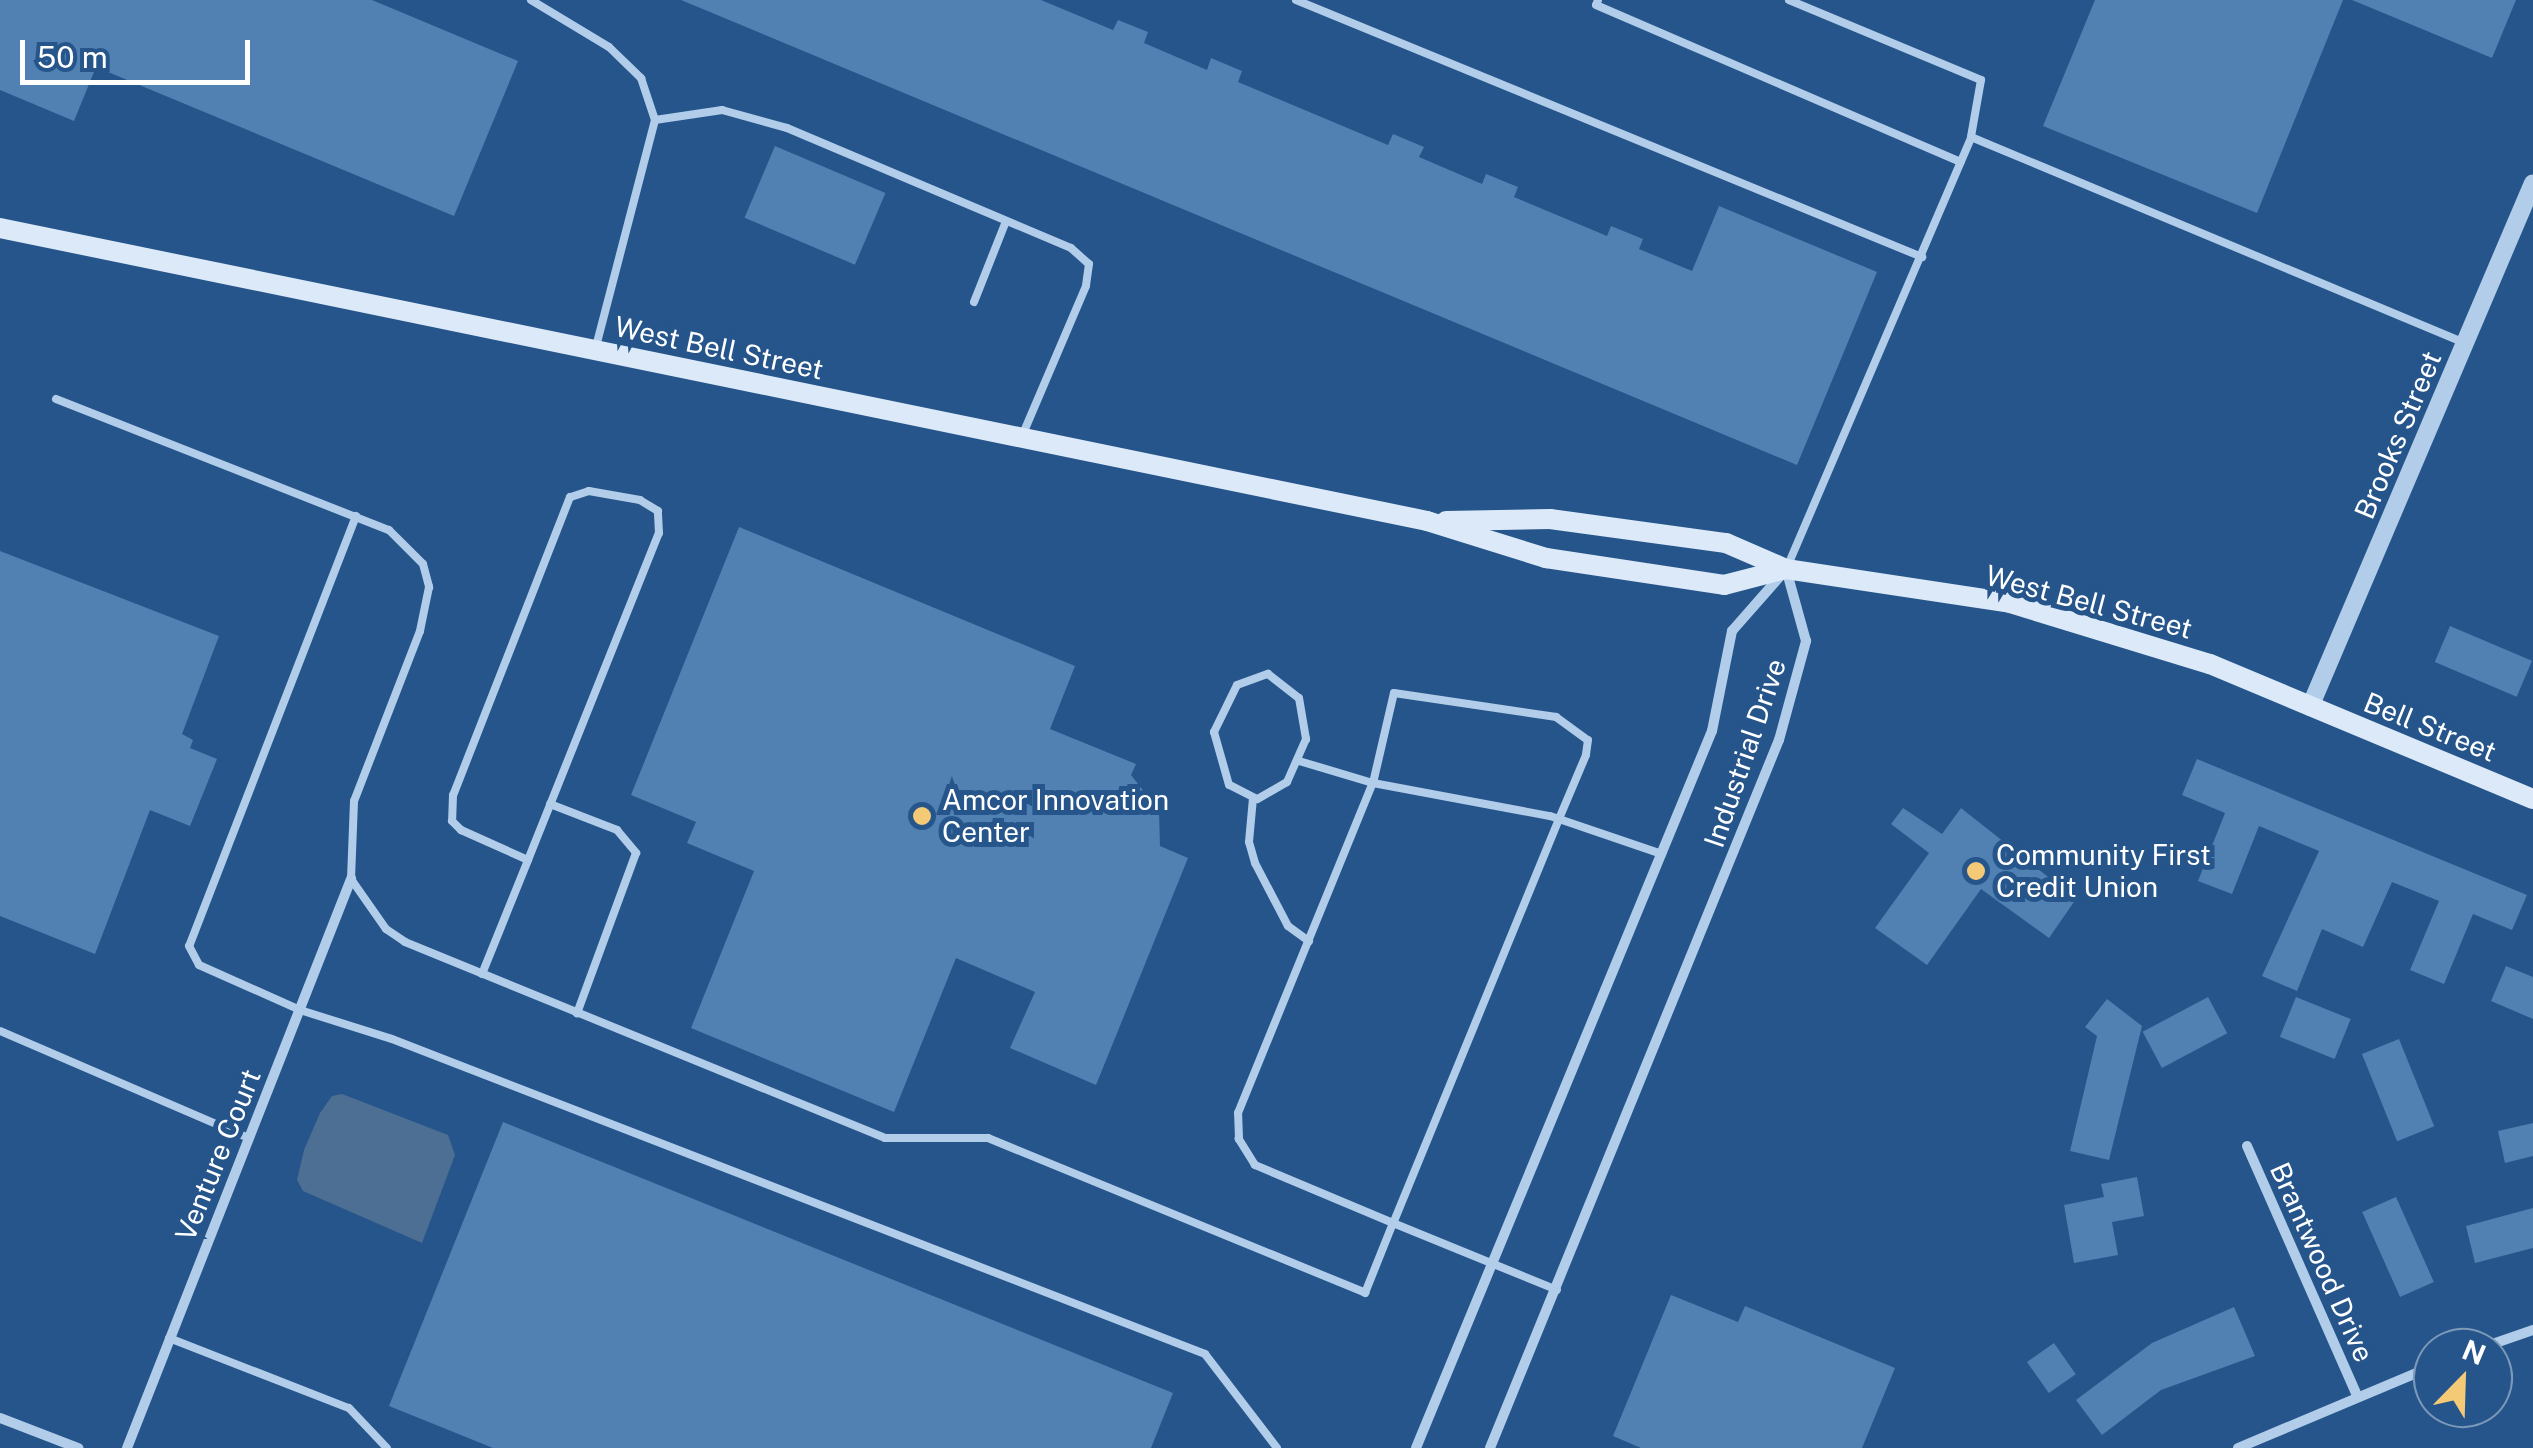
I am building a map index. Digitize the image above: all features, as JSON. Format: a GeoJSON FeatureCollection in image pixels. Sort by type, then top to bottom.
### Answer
{"type":"FeatureCollection","features":[{"type":"Feature","properties":{"kind":"main road","name":"West Bell Street"},"geometry":{"type":"LineString","coordinates":[[0,228],[1428,521],[1546,558],[1724,584],[1786,569]]}},
{"type":"Feature","properties":{"kind":"main road","name":"West Bell Street"},"geometry":{"type":"LineString","coordinates":[[1428,521],[1550,519],[1726,543],[1786,569],[2010,603],[2210,664],[2310,708]]}},
{"type":"Feature","properties":{"kind":"main road","name":"Bell Street"},"geometry":{"type":"LineString","coordinates":[[2310,708],[2531,798]]}},
{"type":"Feature","properties":{"kind":"street","name":"Brooks Street"},"geometry":{"type":"LineString","coordinates":[[2310,708],[2468,344],[2533,183]]}},
{"type":"Feature","properties":{"kind":"street","name":"Industrial Drive"},"geometry":{"type":"LineString","coordinates":[[1416,1448],[1712,730],[1732,631],[1786,569]]}},
{"type":"Feature","properties":{"kind":"street","name":"Industrial Drive"},"geometry":{"type":"LineString","coordinates":[[1490,1448],[1557,1290],[1796,689],[1806,641],[1786,569]]}},
{"type":"Feature","properties":{"kind":"street","name":"Venture Court"},"geometry":{"type":"LineString","coordinates":[[127,1448],[351,879]]}},
{"type":"Feature","properties":{"kind":"street","name":"Brantwood Drive"},"geometry":{"type":"LineString","coordinates":[[2247,1146],[2356,1395]]}},
{"type":"Feature","properties":{"kind":"street","name":"Brantwood Drive"},"geometry":{"type":"LineString","coordinates":[[2238,1448],[2413,1374]]}},
{"type":"Feature","properties":{"kind":"street"},"geometry":{"type":"LineString","coordinates":[[0,1418],[64,1446],[78,1448]]}},
{"type":"Feature","properties":{"kind":"lane"},"geometry":{"type":"LineString","coordinates":[[531,0],[609,47],[641,78],[655,120],[596,350]]}},
{"type":"Feature","properties":{"kind":"lane"},"geometry":{"type":"LineString","coordinates":[[1296,0],[1922,257]]}},
{"type":"Feature","properties":{"kind":"lane"},"geometry":{"type":"LineString","coordinates":[[1598,0],[1596,6],[1961,162]]}},
{"type":"Feature","properties":{"kind":"lane"},"geometry":{"type":"LineString","coordinates":[[1786,569],[1971,137],[1980,80],[1789,0]]}},
{"type":"Feature","properties":{"kind":"lane"},"geometry":{"type":"LineString","coordinates":[[655,120],[722,110],[738,114],[1071,248],[1088,264],[1086,286],[1022,439]]}},
{"type":"Feature","properties":{"kind":"lane"},"geometry":{"type":"LineString","coordinates":[[1971,137],[2468,344]]}},
{"type":"Feature","properties":{"kind":"lane"},"geometry":{"type":"LineString","coordinates":[[974,302],[1006,222]]}},
{"type":"Feature","properties":{"kind":"lane"},"geometry":{"type":"LineString","coordinates":[[56,399],[356,516],[410,545],[429,586],[420,631],[354,801],[351,879],[386,929],[482,974],[885,1138],[988,1138],[1364,1293],[1393,1223],[1559,819],[1588,740],[1556,717],[1394,693],[1373,783],[1238,1112],[1238,1140],[1255,1165],[1393,1223],[1557,1290]]}},
{"type":"Feature","properties":{"kind":"lane"},"geometry":{"type":"LineString","coordinates":[[482,974],[528,860],[659,533],[658,511],[640,500],[589,491],[570,497],[453,795],[452,821],[460,830],[528,860]]}},
{"type":"Feature","properties":{"kind":"lane"},"geometry":{"type":"LineString","coordinates":[[356,516],[189,946],[199,966],[300,1010],[392,1039],[1205,1354],[1277,1448]]}},
{"type":"Feature","properties":{"kind":"lane"},"geometry":{"type":"LineString","coordinates":[[1248,677],[1278,677],[1299,698],[1306,721],[1299,761],[1278,789],[1252,798],[1228,786],[1214,742],[1222,704],[1248,677]]}},
{"type":"Feature","properties":{"kind":"lane"},"geometry":{"type":"LineString","coordinates":[[1299,761],[1373,783],[1559,819],[1662,854]]}},
{"type":"Feature","properties":{"kind":"lane"},"geometry":{"type":"LineString","coordinates":[[1252,798],[1249,842],[1255,863],[1288,926],[1309,941]]}},
{"type":"Feature","properties":{"kind":"lane"},"geometry":{"type":"LineString","coordinates":[[550,804],[618,830],[636,852],[576,1013]]}},
{"type":"Feature","properties":{"kind":"lane"},"geometry":{"type":"LineString","coordinates":[[0,1030],[249,1138]]}},
{"type":"Feature","properties":{"kind":"lane"},"geometry":{"type":"LineString","coordinates":[[169,1338],[349,1408],[386,1448]]}},
{"type":"Feature","properties":{"kind":"water"},"geometry":{"type":"Polygon","coordinates":[[[342,1094],[448,1135],[455,1155],[422,1243],[303,1191],[297,1180],[304,1150],[320,1113],[332,1096],[342,1094]]]}},
{"type":"Feature","properties":{"kind":"building"},"geometry":{"type":"Polygon","coordinates":[[[0,0],[372,0],[518,61],[454,216],[96,67],[74,121],[0,90],[0,0]]]}},
{"type":"Feature","properties":{"kind":"building"},"geometry":{"type":"Polygon","coordinates":[[[681,0],[1041,0],[1113,30],[1118,20],[1148,32],[1144,43],[1207,70],[1211,58],[1242,71],[1238,82],[1388,145],[1393,134],[1424,147],[1419,157],[1482,184],[1486,174],[1518,187],[1514,197],[1607,236],[1611,226],[1643,239],[1639,249],[1692,271],[1719,206],[1877,272],[1797,465],[681,0]]]}},
{"type":"Feature","properties":{"kind":"building"},"geometry":{"type":"Polygon","coordinates":[[[2095,0],[2343,0],[2257,213],[2043,126],[2095,0]]]}},
{"type":"Feature","properties":{"kind":"building"},"geometry":{"type":"Polygon","coordinates":[[[2352,0],[2516,0],[2492,58],[2352,0]]]}},
{"type":"Feature","properties":{"kind":"building"},"geometry":{"type":"Polygon","coordinates":[[[775,146],[885,193],[855,265],[745,218],[775,146]]]}},
{"type":"Feature","properties":{"kind":"building","name":"Amcor Innovation Center"},"geometry":{"type":"Polygon","coordinates":[[[739,527],[1075,666],[1050,729],[1136,764],[1131,775],[1159,811],[1160,846],[1188,858],[1096,1085],[1010,1048],[1035,992],[956,958],[894,1112],[691,1028],[754,871],[687,843],[696,822],[631,795],[739,527]]]}},
{"type":"Feature","properties":{"kind":"building"},"geometry":{"type":"Polygon","coordinates":[[[0,551],[219,636],[182,734],[193,740],[190,748],[217,759],[190,826],[150,810],[95,954],[0,916],[0,551]]]}},
{"type":"Feature","properties":{"kind":"building"},"geometry":{"type":"Polygon","coordinates":[[[2450,626],[2532,661],[2517,697],[2435,662],[2450,626]]]}},
{"type":"Feature","properties":{"kind":"building"},"geometry":{"type":"Polygon","coordinates":[[[2197,759],[2527,895],[2512,930],[2473,914],[2444,984],[2410,970],[2439,901],[2392,882],[2363,947],[2322,929],[2297,991],[2262,976],[2319,851],[2259,826],[2232,894],[2198,881],[2225,813],[2182,795],[2197,759]]]}},
{"type":"Feature","properties":{"kind":"building","name":"Community First Credit Union"},"geometry":{"type":"Polygon","coordinates":[[[1903,808],[1942,834],[1961,808],[2076,899],[2049,938],[1981,889],[1927,965],[1875,928],[1929,853],[1891,824],[1903,808]]]}},
{"type":"Feature","properties":{"kind":"building"},"geometry":{"type":"Polygon","coordinates":[[[2506,966],[2533,977],[2533,1019],[2491,1001],[2506,966]]]}},
{"type":"Feature","properties":{"kind":"building"},"geometry":{"type":"Polygon","coordinates":[[[2208,997],[2227,1033],[2162,1068],[2143,1032],[2208,997]]]}},
{"type":"Feature","properties":{"kind":"building"},"geometry":{"type":"Polygon","coordinates":[[[2296,997],[2351,1019],[2335,1059],[2280,1037],[2296,997]]]}},
{"type":"Feature","properties":{"kind":"building"},"geometry":{"type":"Polygon","coordinates":[[[2107,999],[2142,1026],[2109,1160],[2070,1151],[2097,1036],[2085,1027],[2107,999]]]}},
{"type":"Feature","properties":{"kind":"building"},"geometry":{"type":"Polygon","coordinates":[[[2399,1039],[2434,1126],[2397,1141],[2362,1054],[2399,1039]]]}},
{"type":"Feature","properties":{"kind":"building"},"geometry":{"type":"Polygon","coordinates":[[[503,1122],[1173,1393],[1151,1448],[493,1448],[389,1406],[503,1122]]]}},
{"type":"Feature","properties":{"kind":"building"},"geometry":{"type":"Polygon","coordinates":[[[2533,1123],[2533,1156],[2505,1163],[2498,1131],[2533,1123]]]}},
{"type":"Feature","properties":{"kind":"building"},"geometry":{"type":"Polygon","coordinates":[[[2137,1177],[2144,1216],[2112,1222],[2118,1255],[2074,1263],[2064,1205],[2104,1197],[2101,1184],[2137,1177]]]}},
{"type":"Feature","properties":{"kind":"building"},"geometry":{"type":"Polygon","coordinates":[[[2396,1197],[2434,1282],[2400,1297],[2362,1212],[2396,1197]]]}},
{"type":"Feature","properties":{"kind":"building"},"geometry":{"type":"Polygon","coordinates":[[[2533,1208],[2533,1248],[2475,1263],[2466,1226],[2533,1208]]]}},
{"type":"Feature","properties":{"kind":"building"},"geometry":{"type":"Polygon","coordinates":[[[1671,1295],[1738,1322],[1745,1306],[1895,1368],[1862,1448],[1641,1448],[1613,1436],[1671,1295]]]}},
{"type":"Feature","properties":{"kind":"building"},"geometry":{"type":"Polygon","coordinates":[[[2234,1307],[2255,1356],[2161,1390],[2102,1435],[2076,1400],[2152,1343],[2234,1307]]]}},
{"type":"Feature","properties":{"kind":"building"},"geometry":{"type":"Polygon","coordinates":[[[2054,1343],[2076,1374],[2049,1393],[2027,1362],[2054,1343]]]}},
{"type":"Feature","properties":{"kind":"place","name":"Amcor Innovation Center"},"geometry":{"type":"Point","coordinates":[922,816]}},
{"type":"Feature","properties":{"kind":"place","name":"Community First Credit Union"},"geometry":{"type":"Point","coordinates":[1976,871]}}]}
